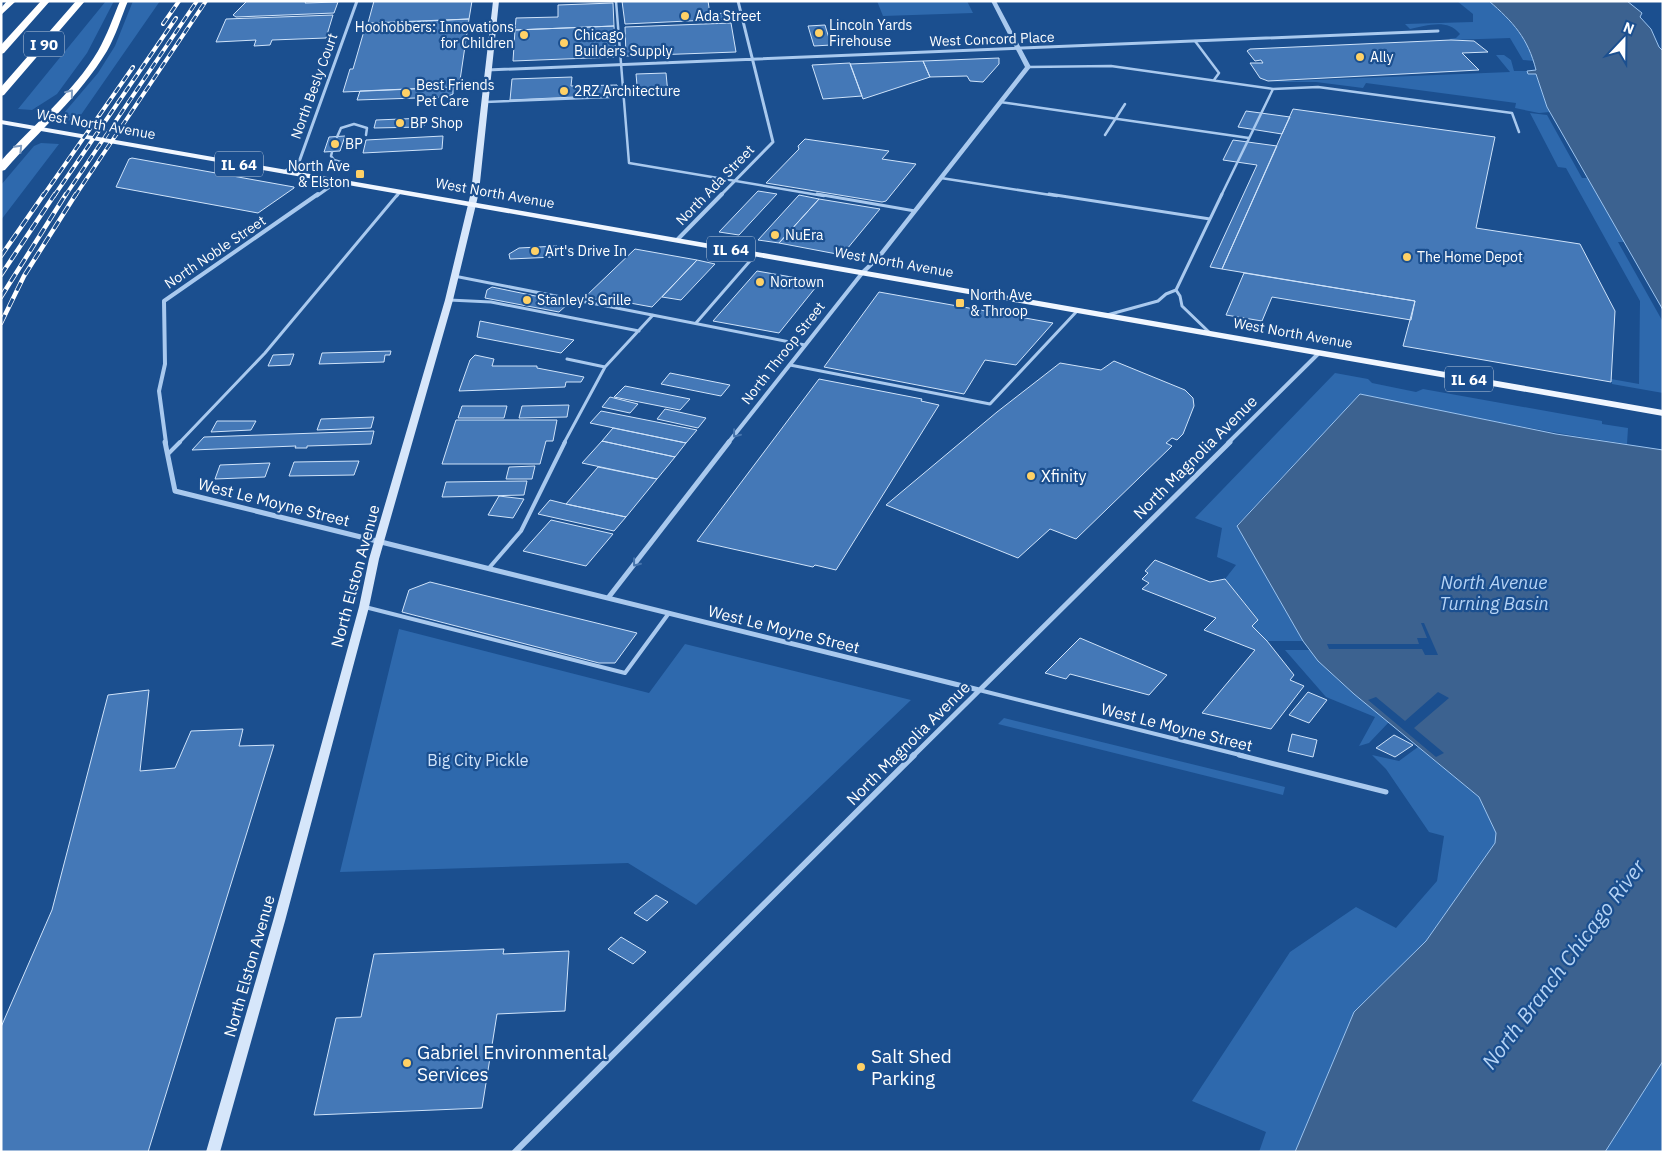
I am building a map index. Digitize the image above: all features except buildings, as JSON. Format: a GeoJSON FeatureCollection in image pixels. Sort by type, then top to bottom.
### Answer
{"type":"FeatureCollection","features":[{"type":"Feature","properties":{"kind":"highway"},"geometry":{"type":"LineString","coordinates":[[1,13],[12,1]]}},
{"type":"Feature","properties":{"kind":"highway","name":"I 90"},"geometry":{"type":"LineString","coordinates":[[1,51],[46,1]]}},
{"type":"Feature","properties":{"kind":"highway","name":"I 90"},"geometry":{"type":"LineString","coordinates":[[4,90],[81,1]]}},
{"type":"Feature","properties":{"kind":"highway"},"geometry":{"type":"LineString","coordinates":[[1,168],[67,97],[96,60],[124,1]]}},
{"type":"Feature","properties":{"kind":"main road","name":"North Elston Avenue"},"geometry":{"type":"LineString","coordinates":[[213,1152],[279,921],[364,607],[379,542],[449,300],[473,204],[496,1]]}},
{"type":"Feature","properties":{"kind":"main road","name":"West North Avenue"},"geometry":{"type":"LineString","coordinates":[[1,122],[1663,413]]}},
{"type":"Feature","properties":{"kind":"street","name":"North Besly Court"},"geometry":{"type":"LineString","coordinates":[[284,172],[298,162],[358,1]]}},
{"type":"Feature","properties":{"kind":"street","name":"North Ada Street"},"geometry":{"type":"LineString","coordinates":[[677,240],[773,142],[751,60],[738,1]]}},
{"type":"Feature","properties":{"kind":"street"},"geometry":{"type":"LineString","coordinates":[[993,1],[1020,48],[1028,67]]}},
{"type":"Feature","properties":{"kind":"street","name":"West Concord Place"},"geometry":{"type":"LineString","coordinates":[[487,70],[1438,31]]}},
{"type":"Feature","properties":{"kind":"street","name":"North Throop Street"},"geometry":{"type":"LineString","coordinates":[[608,598],[805,344],[863,272],[878,258],[1028,67]]}},
{"type":"Feature","properties":{"kind":"street","name":"North Noble Street"},"geometry":{"type":"LineString","coordinates":[[175,491],[159,391],[165,364],[164,301],[338,181]]}},
{"type":"Feature","properties":{"kind":"street","name":"North Magnolia Avenue"},"geometry":{"type":"LineString","coordinates":[[515,1152],[802,869],[1319,352]]}},
{"type":"Feature","properties":{"kind":"street","name":"West Le Moyne Street"},"geometry":{"type":"LineString","coordinates":[[175,491],[979,690]]}},
{"type":"Feature","properties":{"kind":"lane"},"geometry":{"type":"LineString","coordinates":[[616,1],[630,164],[915,211]]}},
{"type":"Feature","properties":{"kind":"lane"},"geometry":{"type":"LineString","coordinates":[[1194,41],[1219,72],[1214,80]]}},
{"type":"Feature","properties":{"kind":"lane"},"geometry":{"type":"LineString","coordinates":[[1028,67],[1110,66],[1272,89],[1318,87],[1512,113],[1519,132]]}},
{"type":"Feature","properties":{"kind":"lane"},"geometry":{"type":"LineString","coordinates":[[1107,315],[1158,301],[1166,294],[1176,290],[1272,89]]}},
{"type":"Feature","properties":{"kind":"lane"},"geometry":{"type":"LineString","coordinates":[[485,102],[610,97]]}},
{"type":"Feature","properties":{"kind":"lane"},"geometry":{"type":"LineString","coordinates":[[1000,102],[1249,138]]}},
{"type":"Feature","properties":{"kind":"lane"},"geometry":{"type":"LineString","coordinates":[[1105,135],[1124,104]]}},
{"type":"Feature","properties":{"kind":"lane"},"geometry":{"type":"LineString","coordinates":[[337,137],[341,128],[350,124],[363,125],[367,128],[366,135]]}},
{"type":"Feature","properties":{"kind":"lane"},"geometry":{"type":"LineString","coordinates":[[332,152],[331,156],[334,160],[344,163]]}},
{"type":"Feature","properties":{"kind":"lane"},"geometry":{"type":"LineString","coordinates":[[941,178],[1210,219]]}},
{"type":"Feature","properties":{"kind":"lane"},"geometry":{"type":"LineString","coordinates":[[168,454],[265,353],[400,192]]}},
{"type":"Feature","properties":{"kind":"lane"},"geometry":{"type":"LineString","coordinates":[[696,323],[756,254]]}},
{"type":"Feature","properties":{"kind":"lane"},"geometry":{"type":"LineString","coordinates":[[454,276],[805,344]]}},
{"type":"Feature","properties":{"kind":"lane"},"geometry":{"type":"LineString","coordinates":[[1176,290],[1180,296],[1182,306],[1210,333]]}},
{"type":"Feature","properties":{"kind":"lane"},"geometry":{"type":"LineString","coordinates":[[449,300],[491,302],[638,331]]}},
{"type":"Feature","properties":{"kind":"lane"},"geometry":{"type":"LineString","coordinates":[[790,365],[990,404],[1078,310]]}},
{"type":"Feature","properties":{"kind":"lane"},"geometry":{"type":"LineString","coordinates":[[489,568],[521,531],[583,405],[605,367],[653,315]]}},
{"type":"Feature","properties":{"kind":"lane"},"geometry":{"type":"LineString","coordinates":[[568,359],[605,367]]}},
{"type":"Feature","properties":{"kind":"lane"},"geometry":{"type":"LineString","coordinates":[[364,607],[625,673],[669,613]]}},
{"type":"Feature","properties":{"kind":"lane","name":"West Le Moyne Street"},"geometry":{"type":"LineString","coordinates":[[979,690],[1386,792]]}},
{"type":"Feature","properties":{"kind":"green space"},"geometry":{"type":"Polygon","coordinates":[[[106,1],[114,1],[87,53],[57,94],[32,110],[18,109],[106,1]]]}},
{"type":"Feature","properties":{"kind":"green space"},"geometry":{"type":"Polygon","coordinates":[[[133,1],[160,1],[76,122],[63,119],[64,113],[98,73],[115,46],[133,1]]]}},
{"type":"Feature","properties":{"kind":"green space"},"geometry":{"type":"Polygon","coordinates":[[[877,1],[967,1],[973,13],[883,16],[877,1]]]}},
{"type":"Feature","properties":{"kind":"green space"},"geometry":{"type":"Polygon","coordinates":[[[1457,1],[1489,1],[1516,28],[1526,43],[1534,61],[1523,60],[1510,38],[1451,40],[1449,39],[1456,38],[1460,34],[1449,26],[1436,24],[1410,29],[1405,24],[1473,22],[1473,14],[1457,1]]]}},
{"type":"Feature","properties":{"kind":"green space"},"geometry":{"type":"Polygon","coordinates":[[[1496,55],[1504,55],[1511,60],[1514,71],[1527,71],[1528,73],[1536,74],[1550,112],[1539,113],[1515,108],[1516,103],[1366,83],[1363,88],[1316,82],[1265,82],[1510,72],[1496,55]]]}},
{"type":"Feature","properties":{"kind":"green space"},"geometry":{"type":"Polygon","coordinates":[[[1530,113],[1547,115],[1582,178],[1588,178],[1625,242],[1618,242],[1663,322],[1663,393],[1612,384],[1611,379],[1639,384],[1640,301],[1566,168],[1558,167],[1530,113]]]}},
{"type":"Feature","properties":{"kind":"green space"},"geometry":{"type":"Polygon","coordinates":[[[41,143],[59,144],[1,220],[1,185],[34,146],[41,143]]]}},
{"type":"Feature","properties":{"kind":"green space"},"geometry":{"type":"Polygon","coordinates":[[[1335,373],[1368,379],[1372,383],[1416,392],[1423,389],[1602,421],[1602,424],[1628,428],[1627,444],[1526,427],[1360,394],[1237,525],[1303,641],[1267,641],[1252,626],[1258,619],[1225,579],[1236,565],[1217,557],[1222,528],[1195,518],[1335,373]]]}},
{"type":"Feature","properties":{"kind":"green space","name":"Big City Pickle"},"geometry":{"type":"Polygon","coordinates":[[[399,629],[649,693],[685,644],[911,700],[696,905],[628,863],[340,872],[399,629]]]}},
{"type":"Feature","properties":{"kind":"green space"},"geometry":{"type":"Polygon","coordinates":[[[1285,650],[1310,650],[1338,679],[1389,722],[1369,743],[1359,746],[1375,717],[1326,697],[1285,650]]]}},
{"type":"Feature","properties":{"kind":"green space"},"geometry":{"type":"Polygon","coordinates":[[[1004,718],[1285,787],[1283,795],[998,724],[1004,718]]]}},
{"type":"Feature","properties":{"kind":"green space"},"geometry":{"type":"Polygon","coordinates":[[[1418,747],[1479,797],[1496,833],[1495,843],[1426,941],[1354,1012],[1295,1152],[1259,1152],[1266,1132],[1192,1101],[1290,952],[1356,907],[1396,928],[1437,881],[1444,836],[1429,832],[1386,769],[1372,755],[1399,761],[1418,747]]]}},
{"type":"Feature","properties":{"kind":"green space"},"geometry":{"type":"Polygon","coordinates":[[[1663,1061],[1663,1152],[1605,1152],[1663,1061]]]}},
{"type":"Feature","properties":{"kind":"water"},"geometry":{"type":"Polygon","coordinates":[[[1489,1],[1627,1],[1642,13],[1640,17],[1651,29],[1659,47],[1663,51],[1663,310],[1547,107],[1536,74],[1528,74],[1527,71],[1536,70],[1529,49],[1519,31],[1489,1]]]}},
{"type":"Feature","properties":{"kind":"water","name":"North Avenue Turning Basin"},"geometry":{"type":"Polygon","coordinates":[[[1360,394],[1556,434],[1663,450],[1663,1061],[1605,1152],[1295,1152],[1354,1012],[1426,941],[1495,843],[1496,833],[1479,797],[1354,694],[1318,661],[1303,641],[1237,526],[1360,394]]]}},
{"type":"Feature","properties":{"kind":"pier"},"geometry":{"type":"Polygon","coordinates":[[[1421,623],[1424,623],[1438,655],[1425,655],[1422,649],[1329,649],[1327,644],[1419,644],[1417,638],[1427,638],[1421,623]]]}},
{"type":"Feature","properties":{"kind":"pier"},"geometry":{"type":"Polygon","coordinates":[[[1438,692],[1449,698],[1414,728],[1444,753],[1436,757],[1368,700],[1376,697],[1405,721],[1438,692]]]}},
{"type":"Feature","properties":{"kind":"railway"},"geometry":{"type":"LineString","coordinates":[[163,24],[179,1]]}},
{"type":"Feature","properties":{"kind":"railway"},"geometry":{"type":"LineString","coordinates":[[65,196],[197,1]]}},
{"type":"Feature","properties":{"kind":"railway"},"geometry":{"type":"LineString","coordinates":[[75,196],[206,1]]}},
{"type":"Feature","properties":{"kind":"railway"},"geometry":{"type":"LineString","coordinates":[[54,196],[176,18]]}},
{"type":"Feature","properties":{"kind":"railway"},"geometry":{"type":"LineString","coordinates":[[43,196],[133,67]]}},
{"type":"Feature","properties":{"kind":"railway"},"geometry":{"type":"LineString","coordinates":[[1,256],[44,194]]}},
{"type":"Feature","properties":{"kind":"railway"},"geometry":{"type":"LineString","coordinates":[[1,275],[55,194]]}},
{"type":"Feature","properties":{"kind":"railway"},"geometry":{"type":"LineString","coordinates":[[1,297],[66,194]]}},
{"type":"Feature","properties":{"kind":"railway"},"geometry":{"type":"LineString","coordinates":[[1,323],[24,276],[76,194]]}},
{"type":"Feature","properties":{"kind":"place","name":"Ada Street"},"geometry":{"type":"Point","coordinates":[685,16]}},
{"type":"Feature","properties":{"kind":"place","name":"Lincoln Yards Firehouse"},"geometry":{"type":"Point","coordinates":[819,33]}},
{"type":"Feature","properties":{"kind":"place","name":"Hoohobbers: Innovations for Children"},"geometry":{"type":"Point","coordinates":[524,35]}},
{"type":"Feature","properties":{"kind":"place","name":"Chicago Builders Supply"},"geometry":{"type":"Point","coordinates":[564,43]}},
{"type":"Feature","properties":{"kind":"place","name":"Ally"},"geometry":{"type":"Point","coordinates":[1360,57]}},
{"type":"Feature","properties":{"kind":"place","name":"2RZ Architecture"},"geometry":{"type":"Point","coordinates":[564,91]}},
{"type":"Feature","properties":{"kind":"place","name":"Best Friends Pet Care"},"geometry":{"type":"Point","coordinates":[406,93]}},
{"type":"Feature","properties":{"kind":"place","name":"BP Shop"},"geometry":{"type":"Point","coordinates":[400,123]}},
{"type":"Feature","properties":{"kind":"place","name":"BP"},"geometry":{"type":"Point","coordinates":[335,144]}},
{"type":"Feature","properties":{"kind":"place","name":"North Ave & Elston"},"geometry":{"type":"Point","coordinates":[360,174]}},
{"type":"Feature","properties":{"kind":"place","name":"NuEra"},"geometry":{"type":"Point","coordinates":[775,235]}},
{"type":"Feature","properties":{"kind":"place","name":"Art's Drive In"},"geometry":{"type":"Point","coordinates":[535,251]}},
{"type":"Feature","properties":{"kind":"place","name":"The Home Depot"},"geometry":{"type":"Point","coordinates":[1407,257]}},
{"type":"Feature","properties":{"kind":"place","name":"Nortown"},"geometry":{"type":"Point","coordinates":[760,282]}},
{"type":"Feature","properties":{"kind":"place","name":"Stanley's Grille"},"geometry":{"type":"Point","coordinates":[527,300]}},
{"type":"Feature","properties":{"kind":"place","name":"North Ave & Throop"},"geometry":{"type":"Point","coordinates":[960,303]}},
{"type":"Feature","properties":{"kind":"place","name":"Xfinity"},"geometry":{"type":"Point","coordinates":[1031,476]}},
{"type":"Feature","properties":{"kind":"place","name":"Gabriel Environmental Services"},"geometry":{"type":"Point","coordinates":[407,1063]}},
{"type":"Feature","properties":{"kind":"place","name":"Salt Shed Parking"},"geometry":{"type":"Point","coordinates":[861,1067]}},
{"type":"Feature","properties":{"kind":"water label","name":"North Branch Chicago River"},"geometry":{"type":"Point","coordinates":[1563,964]}}]}
